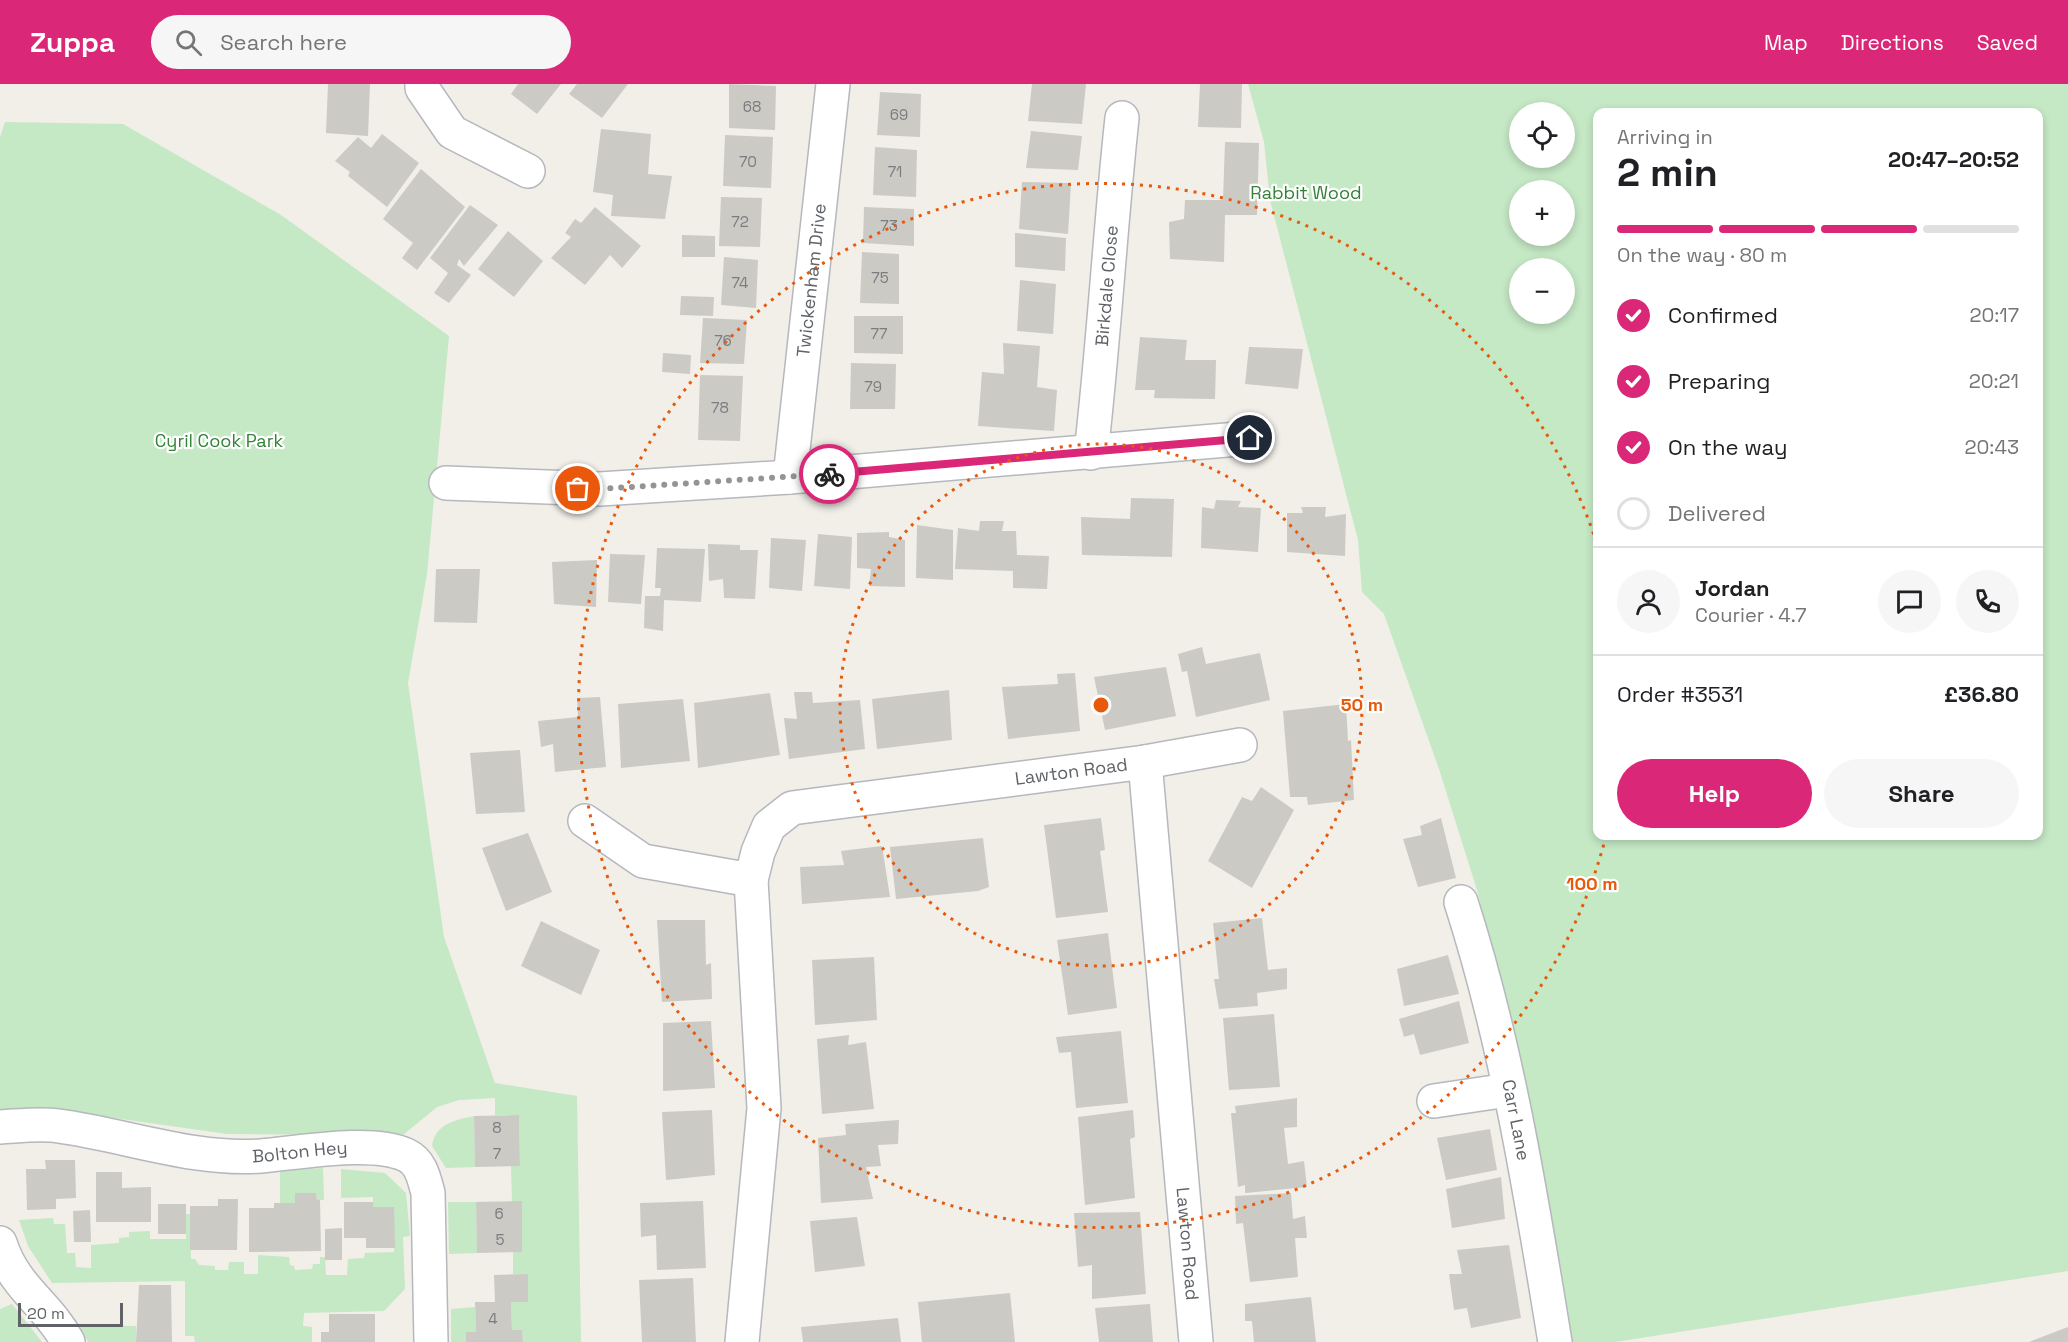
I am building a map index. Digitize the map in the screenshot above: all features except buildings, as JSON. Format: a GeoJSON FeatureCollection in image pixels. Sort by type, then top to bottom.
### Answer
{"type":"FeatureCollection","features":[{"type":"Feature","properties":{"kind":"street"},"geometry":{"type":"LineString","coordinates":[[422,84],[452,132],[528,171]]}},
{"type":"Feature","properties":{"kind":"street","name":"Twickenham Drive"},"geometry":{"type":"LineString","coordinates":[[790,477],[833,84]]}},
{"type":"Feature","properties":{"kind":"street","name":"Birkdale Close"},"geometry":{"type":"LineString","coordinates":[[1091,453],[1122,118]]}},
{"type":"Feature","properties":{"kind":"street"},"geometry":{"type":"LineString","coordinates":[[446,483],[600,489],[790,477],[1250,438]]}},
{"type":"Feature","properties":{"kind":"street"},"geometry":{"type":"LineString","coordinates":[[1145,762],[1240,745]]}},
{"type":"Feature","properties":{"kind":"street","name":"Lawton Road"},"geometry":{"type":"LineString","coordinates":[[742,1342],[764,1108],[751,880],[758,852],[769,826],[792,808],[1145,762],[1196,1342]]}},
{"type":"Feature","properties":{"kind":"street"},"geometry":{"type":"LineString","coordinates":[[585,821],[643,861],[751,880]]}},
{"type":"Feature","properties":{"kind":"street","name":"Carr Lane"},"geometry":{"type":"LineString","coordinates":[[1461,902],[1476,948],[1530,1189],[1556,1342]]}},
{"type":"Feature","properties":{"kind":"street"},"geometry":{"type":"LineString","coordinates":[[1434,1101],[1508,1089]]}},
{"type":"Feature","properties":{"kind":"street","name":"Bolton Hey"},"geometry":{"type":"LineString","coordinates":[[0,1126],[57,1125],[209,1153],[260,1156],[310,1149],[356,1149],[405,1155],[416,1161],[424,1176],[428,1193],[431,1342]]}},
{"type":"Feature","properties":{"kind":"street"},"geometry":{"type":"LineString","coordinates":[[0,1243],[10,1270],[58,1325],[68,1342]]}},
{"type":"Feature","properties":{"kind":"green space","name":"Rabbit Wood"},"geometry":{"type":"Polygon","coordinates":[[[1248,84],[2068,84],[2068,1271],[1615,1342],[1568,1342],[1503,994],[1477,890],[1439,769],[1384,614],[1362,592],[1358,540],[1270,200],[1264,142],[1248,84]]]}},
{"type":"Feature","properties":{"kind":"green space","name":"Cyril Cook Park"},"geometry":{"type":"Polygon","coordinates":[[[5,122],[123,124],[281,215],[449,336],[427,574],[408,683],[444,937],[495,1083],[577,1096],[581,1342],[523,1342],[522,1330],[512,1330],[511,1302],[528,1302],[528,1274],[513,1274],[513,1252],[522,1252],[522,1201],[512,1201],[511,1166],[520,1166],[519,1115],[495,1115],[495,1098],[459,1100],[437,1107],[403,1135],[227,1134],[72,1112],[0,1111],[0,137],[5,122]]]}},
{"type":"Feature","properties":{"kind":"green space"},"geometry":{"type":"Polygon","coordinates":[[[474,1116],[475,1167],[446,1168],[432,1146],[437,1133],[447,1124],[474,1116]]]}},
{"type":"Feature","properties":{"kind":"green space"},"geometry":{"type":"Polygon","coordinates":[[[323,1168],[324,1200],[317,1200],[316,1193],[295,1193],[295,1203],[280,1203],[280,1171],[323,1168]]]}},
{"type":"Feature","properties":{"kind":"green space"},"geometry":{"type":"Polygon","coordinates":[[[341,1169],[385,1173],[406,1193],[410,1236],[403,1237],[405,1289],[384,1311],[304,1313],[303,1326],[312,1327],[312,1342],[195,1342],[194,1336],[185,1336],[185,1281],[52,1283],[28,1246],[19,1220],[53,1218],[54,1224],[65,1224],[67,1253],[75,1253],[76,1267],[91,1268],[91,1245],[119,1243],[119,1238],[129,1237],[129,1232],[150,1231],[150,1239],[186,1239],[186,1214],[190,1214],[191,1259],[195,1259],[199,1265],[215,1266],[215,1270],[228,1270],[229,1262],[244,1262],[244,1274],[258,1274],[258,1255],[289,1257],[290,1265],[294,1266],[295,1270],[312,1269],[313,1264],[320,1264],[320,1257],[325,1257],[326,1275],[347,1275],[348,1259],[364,1258],[365,1253],[394,1252],[394,1207],[373,1207],[373,1197],[341,1198],[341,1169]]]}},
{"type":"Feature","properties":{"kind":"green space"},"geometry":{"type":"Polygon","coordinates":[[[448,1202],[476,1202],[477,1253],[449,1254],[448,1202]]]}},
{"type":"Feature","properties":{"kind":"green space"},"geometry":{"type":"Polygon","coordinates":[[[12,1304],[42,1342],[0,1342],[0,1309],[12,1304]]]}},
{"type":"Feature","properties":{"kind":"green space"},"geometry":{"type":"Polygon","coordinates":[[[475,1307],[476,1332],[466,1332],[466,1342],[451,1342],[451,1309],[475,1307]]]}},
{"type":"Feature","properties":{"kind":"green space"},"geometry":{"type":"Polygon","coordinates":[[[79,1325],[136,1326],[136,1342],[88,1342],[79,1325]]]}},
{"type":"Feature","properties":{"kind":"way so far"},"geometry":{"type":"LineString","coordinates":[[578,489],[829,474]]}},
{"type":"Feature","properties":{"kind":"route"},"geometry":{"type":"LineString","coordinates":[[829,474],[1250,438]]}}]}
